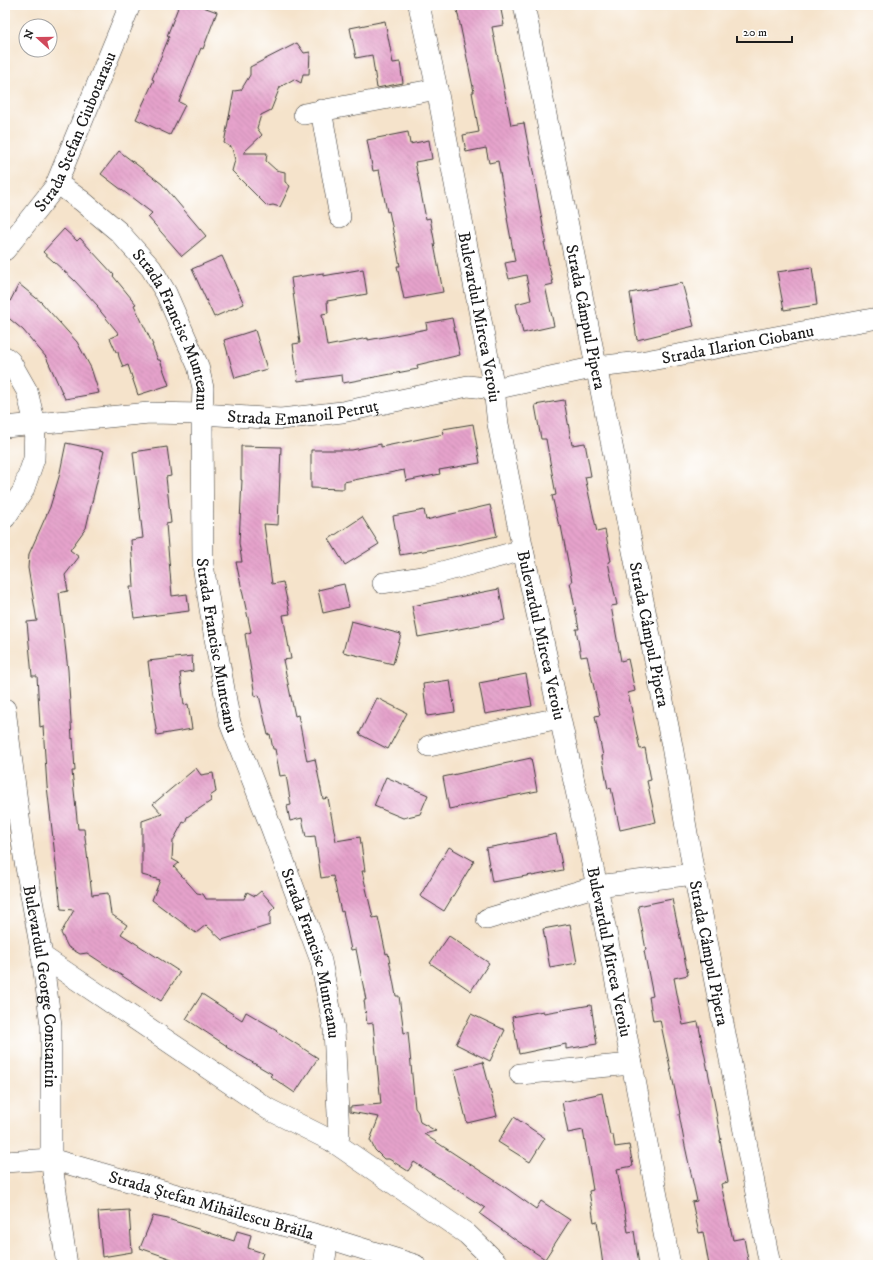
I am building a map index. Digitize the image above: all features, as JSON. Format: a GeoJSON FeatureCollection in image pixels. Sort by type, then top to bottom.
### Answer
{"type":"FeatureCollection","features":[{"type":"Feature","properties":{"kind":"street","name":"Strada Stefan Ciubotarasu"},"geometry":{"type":"LineString","coordinates":[[5,250],[55,187],[130,5]]}},
{"type":"Feature","properties":{"kind":"street","name":"Bulevardul Mircea Veroiu"},"geometry":{"type":"LineString","coordinates":[[419,5],[494,389],[498,424],[523,550],[597,886],[670,1265]]}},
{"type":"Feature","properties":{"kind":"street","name":"Strada Câmpul Pipera"},"geometry":{"type":"LineString","coordinates":[[524,5],[672,746],[694,874],[770,1265]]}},
{"type":"Feature","properties":{"kind":"street"},"geometry":{"type":"LineString","coordinates":[[340,217],[312,112],[436,89]]}},
{"type":"Feature","properties":{"kind":"street","name":"Strada Francisc Munteanu"},"geometry":{"type":"LineString","coordinates":[[57,183],[82,201],[119,232],[151,268],[166,293],[198,366],[203,388],[203,565],[212,627],[230,723],[321,961],[334,1028],[338,1135],[332,1141]]}},
{"type":"Feature","properties":{"kind":"street","name":"Strada Ilarion Ciobanu"},"geometry":{"type":"LineString","coordinates":[[597,368],[640,362],[878,318]]}},
{"type":"Feature","properties":{"kind":"street"},"geometry":{"type":"LineString","coordinates":[[5,357],[10,361],[27,391],[35,424],[34,458],[23,491],[5,518]]}},
{"type":"Feature","properties":{"kind":"street","name":"Strada Emanoil Petruț"},"geometry":{"type":"LineString","coordinates":[[5,428],[149,413],[202,414],[281,419],[342,412],[468,386],[494,389],[597,368]]}},
{"type":"Feature","properties":{"kind":"street"},"geometry":{"type":"LineString","coordinates":[[383,583],[427,576],[523,550]]}},
{"type":"Feature","properties":{"kind":"street","name":"Bulevardul George Constantin"},"geometry":{"type":"LineString","coordinates":[[5,709],[24,856],[42,956],[51,1025],[51,1159],[67,1265]]}},
{"type":"Feature","properties":{"kind":"street"},"geometry":{"type":"LineString","coordinates":[[429,746],[559,718]]}},
{"type":"Feature","properties":{"kind":"street"},"geometry":{"type":"LineString","coordinates":[[487,919],[597,886],[694,874]]}},
{"type":"Feature","properties":{"kind":"street"},"geometry":{"type":"LineString","coordinates":[[42,956],[268,1109],[332,1141],[467,1234],[500,1265]]}},
{"type":"Feature","properties":{"kind":"street"},"geometry":{"type":"LineString","coordinates":[[520,1074],[632,1064]]}},
{"type":"Feature","properties":{"kind":"street","name":"Strada Ștefan Mihăilescu Brăila"},"geometry":{"type":"LineString","coordinates":[[5,1162],[51,1159],[328,1238],[415,1265]]}},
{"type":"Feature","properties":{"kind":"street"},"geometry":{"type":"LineString","coordinates":[[324,1265],[328,1238]]}},
{"type":"Feature","properties":{"kind":"building"},"geometry":{"type":"Polygon","coordinates":[[[179,5],[198,5],[217,12],[203,49],[201,48],[179,102],[185,105],[170,135],[136,119],[154,80],[152,79],[169,37],[167,36],[179,5]]]}},
{"type":"Feature","properties":{"kind":"building"},"geometry":{"type":"Polygon","coordinates":[[[456,5],[500,5],[504,25],[492,27],[511,125],[524,123],[546,242],[544,242],[553,284],[545,286],[554,326],[523,333],[516,304],[531,300],[526,275],[509,279],[505,263],[515,261],[498,161],[489,163],[486,148],[466,152],[463,135],[479,132],[472,92],[474,92],[456,5]]]}},
{"type":"Feature","properties":{"kind":"building"},"geometry":{"type":"Polygon","coordinates":[[[385,21],[393,63],[400,62],[403,83],[377,88],[372,55],[356,58],[350,28],[385,21]]]}},
{"type":"Feature","properties":{"kind":"building"},"geometry":{"type":"Polygon","coordinates":[[[297,43],[304,53],[310,52],[309,74],[303,74],[301,83],[294,79],[280,87],[271,110],[261,115],[257,128],[262,135],[243,153],[267,153],[266,161],[276,170],[285,172],[285,182],[290,186],[280,207],[273,205],[267,206],[232,171],[235,160],[232,148],[224,143],[234,91],[241,90],[250,75],[250,67],[297,43]]]}},
{"type":"Feature","properties":{"kind":"building"},"geometry":{"type":"Polygon","coordinates":[[[408,132],[410,144],[429,140],[432,159],[415,162],[426,219],[430,218],[443,292],[404,299],[397,266],[400,266],[389,211],[387,212],[379,170],[373,171],[367,140],[408,132]]]}},
{"type":"Feature","properties":{"kind":"building"},"geometry":{"type":"Polygon","coordinates":[[[119,151],[162,184],[206,236],[182,256],[148,217],[152,213],[101,174],[119,151]]]}},
{"type":"Feature","properties":{"kind":"building"},"geometry":{"type":"Polygon","coordinates":[[[64,229],[77,241],[80,238],[114,275],[113,276],[136,304],[134,305],[153,345],[158,360],[160,360],[169,385],[138,395],[128,365],[123,367],[118,352],[116,352],[110,338],[119,334],[97,307],[98,306],[74,280],[43,252],[64,229]]]}},
{"type":"Feature","properties":{"kind":"building"},"geometry":{"type":"Polygon","coordinates":[[[222,256],[244,304],[214,317],[192,269],[222,256]]]}},
{"type":"Feature","properties":{"kind":"building"},"geometry":{"type":"Polygon","coordinates":[[[812,267],[817,305],[784,310],[777,272],[812,267]]]}},
{"type":"Feature","properties":{"kind":"building"},"geometry":{"type":"Polygon","coordinates":[[[363,269],[367,294],[327,301],[328,313],[322,314],[327,346],[427,329],[426,323],[452,318],[460,355],[417,365],[418,369],[343,383],[342,375],[298,381],[293,344],[300,343],[291,278],[323,273],[323,276],[363,269]]]}},
{"type":"Feature","properties":{"kind":"building"},"geometry":{"type":"Polygon","coordinates":[[[682,283],[694,326],[637,340],[630,293],[682,283]]]}},
{"type":"Feature","properties":{"kind":"building"},"geometry":{"type":"Polygon","coordinates":[[[19,284],[41,302],[77,342],[91,368],[99,393],[65,399],[46,357],[23,330],[5,315],[5,311],[19,284]]]}},
{"type":"Feature","properties":{"kind":"building"},"geometry":{"type":"Polygon","coordinates":[[[255,330],[267,369],[235,378],[224,340],[255,330]]]}},
{"type":"Feature","properties":{"kind":"building"},"geometry":{"type":"Polygon","coordinates":[[[564,400],[572,445],[585,443],[591,476],[585,477],[597,532],[605,530],[611,561],[608,562],[617,605],[611,606],[621,661],[628,659],[635,691],[628,693],[640,749],[645,748],[651,780],[647,781],[656,822],[620,830],[611,788],[608,789],[595,716],[600,715],[587,656],[581,657],[576,629],[579,629],[570,582],[572,582],[561,526],[559,526],[552,496],[556,495],[546,439],[541,439],[535,405],[564,400]]]}},
{"type":"Feature","properties":{"kind":"building"},"geometry":{"type":"Polygon","coordinates":[[[473,424],[480,463],[439,470],[440,474],[406,481],[404,470],[344,482],[344,489],[311,488],[311,450],[352,450],[381,444],[381,447],[444,434],[443,429],[473,424]]]}},
{"type":"Feature","properties":{"kind":"building"},"geometry":{"type":"Polygon","coordinates":[[[66,443],[104,451],[86,528],[70,550],[79,557],[65,575],[68,591],[59,593],[68,670],[75,771],[72,771],[78,829],[84,829],[92,895],[108,893],[111,914],[127,925],[121,934],[180,972],[161,1001],[87,953],[80,954],[68,947],[61,933],[74,910],[61,909],[47,786],[43,726],[40,727],[37,676],[32,676],[27,622],[37,621],[28,568],[29,554],[50,507],[59,477],[66,443]]]}},
{"type":"Feature","properties":{"kind":"building"},"geometry":{"type":"Polygon","coordinates":[[[241,446],[281,447],[278,525],[264,524],[272,584],[283,582],[290,614],[283,615],[291,659],[283,660],[295,716],[298,715],[307,761],[315,759],[323,799],[328,798],[336,841],[360,837],[365,871],[362,871],[373,918],[378,917],[386,954],[388,953],[396,996],[399,996],[404,1033],[408,1032],[415,1108],[418,1112],[420,1122],[436,1131],[424,1134],[536,1209],[541,1201],[570,1220],[545,1259],[480,1214],[485,1208],[414,1162],[408,1171],[389,1159],[384,1159],[375,1150],[370,1140],[379,1117],[350,1112],[350,1107],[381,1104],[373,1023],[367,1024],[364,1000],[366,1000],[356,949],[351,950],[343,911],[341,912],[333,876],[321,878],[315,836],[306,837],[302,818],[290,821],[287,806],[291,805],[286,775],[280,776],[275,749],[273,749],[270,734],[268,735],[259,695],[255,696],[245,634],[251,632],[236,562],[242,562],[239,543],[242,480],[241,446]]]}},
{"type":"Feature","properties":{"kind":"building"},"geometry":{"type":"Polygon","coordinates":[[[167,447],[171,476],[166,477],[171,523],[166,524],[172,596],[187,594],[189,611],[134,618],[130,587],[134,587],[131,540],[143,538],[133,452],[167,447]]]}},
{"type":"Feature","properties":{"kind":"building"},"geometry":{"type":"Polygon","coordinates":[[[490,505],[497,536],[400,555],[393,516],[424,510],[426,520],[490,505]]]}},
{"type":"Feature","properties":{"kind":"building"},"geometry":{"type":"Polygon","coordinates":[[[362,517],[379,544],[345,565],[329,539],[362,517]]]}},
{"type":"Feature","properties":{"kind":"building"},"geometry":{"type":"Polygon","coordinates":[[[344,584],[349,607],[323,613],[318,590],[344,584]]]}},
{"type":"Feature","properties":{"kind":"building"},"geometry":{"type":"Polygon","coordinates":[[[499,589],[505,620],[418,637],[412,606],[499,589]]]}},
{"type":"Feature","properties":{"kind":"building"},"geometry":{"type":"Polygon","coordinates":[[[351,621],[401,634],[393,664],[343,652],[351,621]]]}},
{"type":"Feature","properties":{"kind":"building"},"geometry":{"type":"Polygon","coordinates":[[[192,656],[193,671],[180,673],[184,705],[188,704],[192,729],[157,735],[148,661],[192,656]]]}},
{"type":"Feature","properties":{"kind":"building"},"geometry":{"type":"Polygon","coordinates":[[[526,674],[532,706],[485,714],[479,683],[526,674]]]}},
{"type":"Feature","properties":{"kind":"building"},"geometry":{"type":"Polygon","coordinates":[[[450,680],[455,712],[427,716],[423,684],[450,680]]]}},
{"type":"Feature","properties":{"kind":"building"},"geometry":{"type":"Polygon","coordinates":[[[377,698],[407,713],[388,749],[359,734],[377,698]]]}},
{"type":"Feature","properties":{"kind":"building"},"geometry":{"type":"Polygon","coordinates":[[[531,758],[537,791],[449,809],[443,777],[531,758]]]}},
{"type":"Feature","properties":{"kind":"building"},"geometry":{"type":"Polygon","coordinates":[[[196,768],[201,775],[213,773],[216,792],[210,796],[211,801],[187,817],[185,823],[183,822],[173,841],[172,859],[179,863],[174,867],[197,893],[203,894],[206,899],[244,899],[247,892],[255,896],[261,891],[275,907],[270,912],[270,925],[222,940],[206,925],[196,933],[152,900],[160,880],[142,875],[142,821],[162,814],[153,804],[196,768]]]}},
{"type":"Feature","properties":{"kind":"building"},"geometry":{"type":"Polygon","coordinates":[[[386,777],[428,795],[420,814],[403,818],[374,806],[386,777]]]}},
{"type":"Feature","properties":{"kind":"building"},"geometry":{"type":"Polygon","coordinates":[[[556,834],[563,870],[492,882],[486,848],[556,834]]]}},
{"type":"Feature","properties":{"kind":"building"},"geometry":{"type":"Polygon","coordinates":[[[449,847],[474,861],[444,911],[420,896],[449,847]]]}},
{"type":"Feature","properties":{"kind":"building"},"geometry":{"type":"Polygon","coordinates":[[[672,899],[688,975],[674,978],[683,1025],[698,1022],[728,1182],[721,1184],[733,1240],[744,1238],[749,1265],[709,1265],[703,1232],[699,1233],[692,1202],[697,1201],[660,1020],[653,1021],[649,997],[653,996],[644,951],[646,950],[638,906],[672,899]]]}},
{"type":"Feature","properties":{"kind":"building"},"geometry":{"type":"Polygon","coordinates":[[[570,924],[577,963],[550,968],[543,929],[570,924]]]}},
{"type":"Feature","properties":{"kind":"building"},"geometry":{"type":"Polygon","coordinates":[[[449,936],[489,963],[471,991],[430,963],[449,936]]]}},
{"type":"Feature","properties":{"kind":"building"},"geometry":{"type":"Polygon","coordinates":[[[202,994],[242,1020],[246,1012],[277,1030],[276,1031],[318,1058],[295,1093],[270,1076],[272,1074],[226,1047],[227,1046],[186,1019],[202,994]]]}},
{"type":"Feature","properties":{"kind":"building"},"geometry":{"type":"Polygon","coordinates":[[[591,1005],[597,1044],[566,1049],[566,1044],[519,1054],[512,1017],[543,1011],[544,1013],[591,1005]]]}},
{"type":"Feature","properties":{"kind":"building"},"geometry":{"type":"Polygon","coordinates":[[[471,1014],[505,1030],[490,1061],[456,1044],[471,1014]]]}},
{"type":"Feature","properties":{"kind":"building"},"geometry":{"type":"Polygon","coordinates":[[[483,1062],[497,1116],[467,1123],[454,1070],[483,1062]]]}},
{"type":"Feature","properties":{"kind":"building"},"geometry":{"type":"Polygon","coordinates":[[[602,1093],[610,1135],[613,1135],[615,1147],[629,1145],[633,1166],[617,1169],[628,1232],[634,1231],[639,1265],[603,1265],[597,1221],[594,1222],[589,1191],[593,1190],[583,1130],[568,1133],[562,1102],[602,1093]]]}},
{"type":"Feature","properties":{"kind":"building"},"geometry":{"type":"Polygon","coordinates":[[[514,1117],[545,1138],[530,1162],[498,1142],[514,1117]]]}},
{"type":"Feature","properties":{"kind":"building"},"geometry":{"type":"Polygon","coordinates":[[[129,1210],[132,1252],[102,1257],[98,1212],[129,1210]]]}},
{"type":"Feature","properties":{"kind":"building"},"geometry":{"type":"Polygon","coordinates":[[[153,1216],[168,1219],[234,1241],[237,1231],[251,1235],[248,1248],[263,1253],[259,1265],[189,1265],[140,1248],[153,1216]]]}}]}
